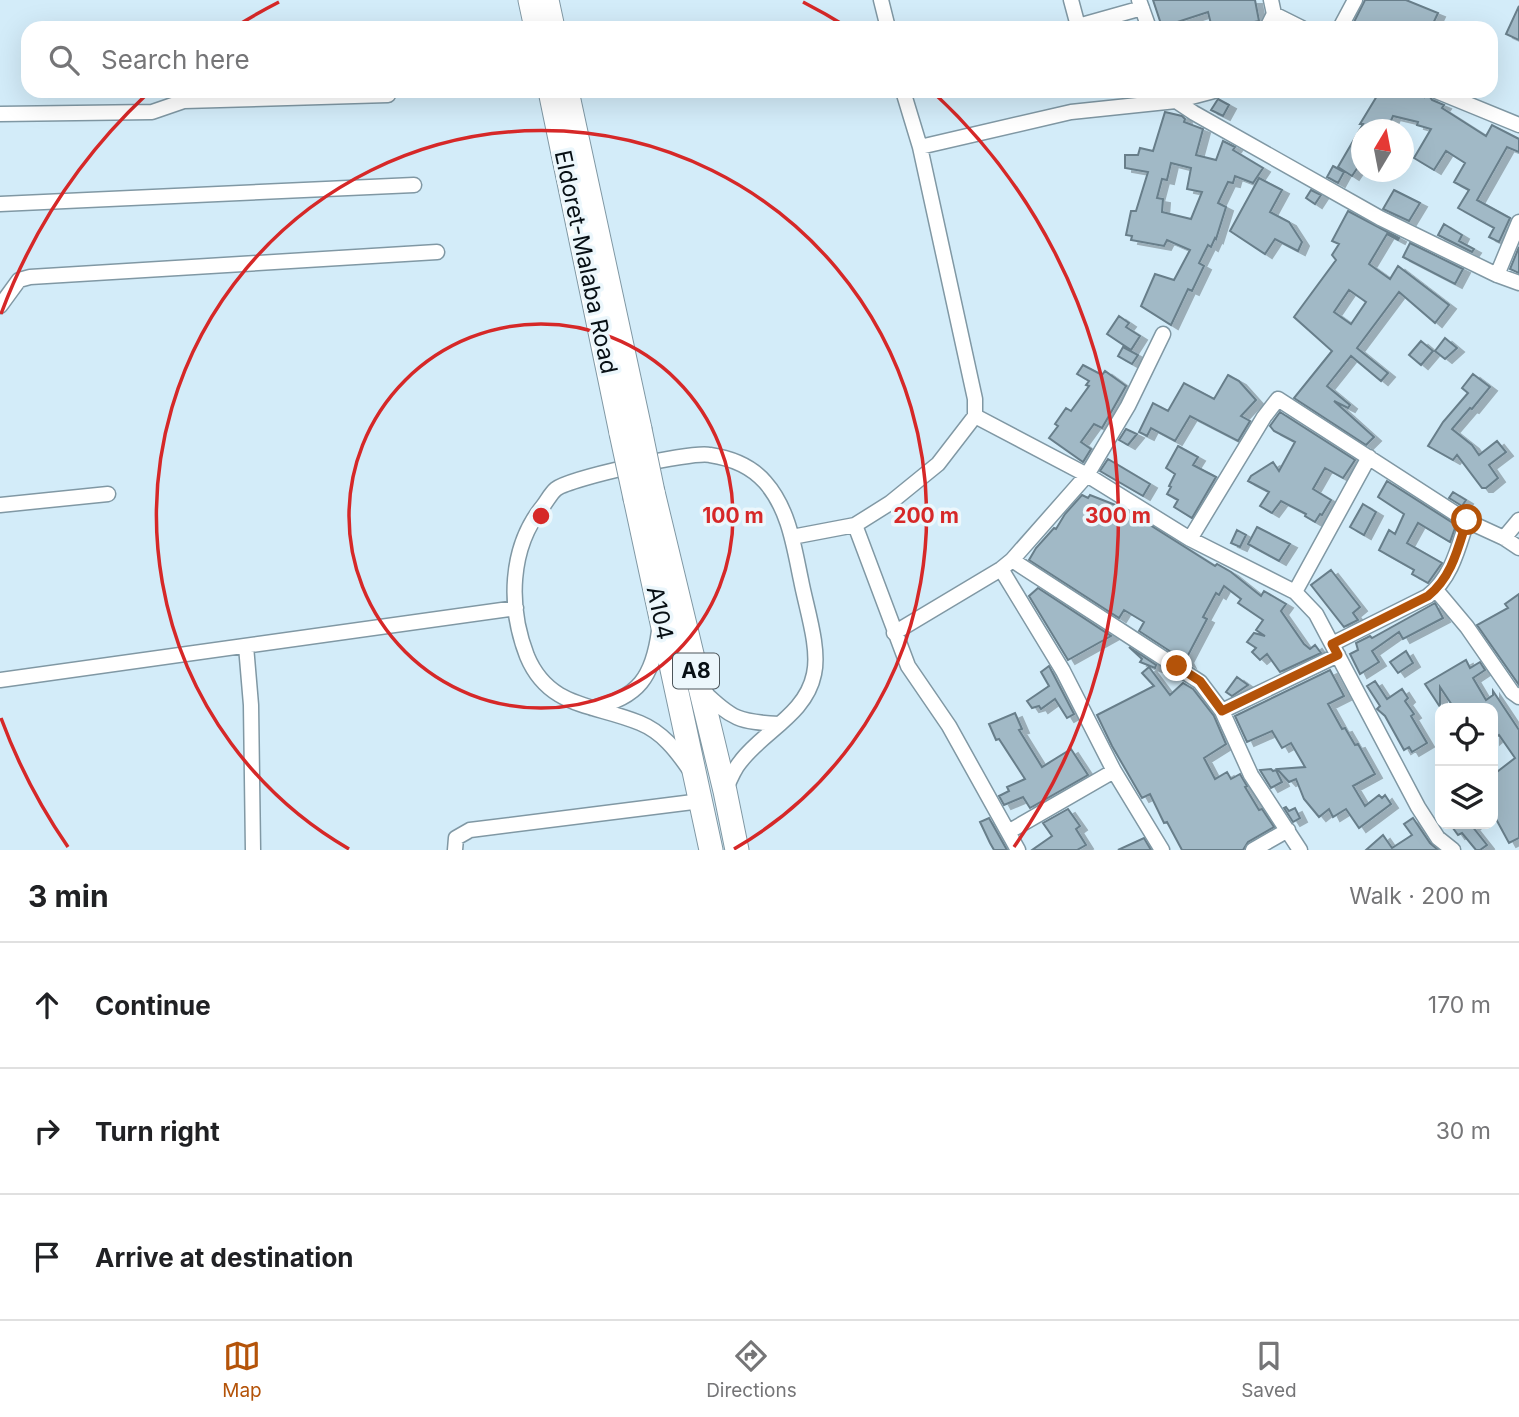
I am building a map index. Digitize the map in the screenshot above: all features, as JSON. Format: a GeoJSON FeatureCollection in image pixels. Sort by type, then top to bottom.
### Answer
{"type":"FeatureCollection","features":[{"type":"Feature","properties":{"kind":"highway"},"geometry":{"type":"LineString","coordinates":[[530,0],[534,21]]}},
{"type":"Feature","properties":{"kind":"highway"},"geometry":{"type":"LineString","coordinates":[[547,0],[552,21]]}},
{"type":"Feature","properties":{"kind":"highway","name":"Eldoret-Malaba Road"},"geometry":{"type":"LineString","coordinates":[[552,98],[630,431]]}},
{"type":"Feature","properties":{"kind":"highway","name":"Eldoret-Malaba Road"},"geometry":{"type":"LineString","coordinates":[[568,98],[630,431]]}},
{"type":"Feature","properties":{"kind":"highway","name":"A8"},"geometry":{"type":"LineString","coordinates":[[630,431],[644,495],[700,688],[737,850]]}},
{"type":"Feature","properties":{"kind":"highway","name":"A104"},"geometry":{"type":"LineString","coordinates":[[644,495],[661,616],[711,850]]}},
{"type":"Feature","properties":{"kind":"street"},"geometry":{"type":"LineString","coordinates":[[881,0],[886,21]]}},
{"type":"Feature","properties":{"kind":"street"},"geometry":{"type":"LineString","coordinates":[[1071,0],[1074,21]]}},
{"type":"Feature","properties":{"kind":"street"},"geometry":{"type":"LineString","coordinates":[[1344,21],[1355,0]]}},
{"type":"Feature","properties":{"kind":"street"},"geometry":{"type":"LineString","coordinates":[[1092,21],[1140,4],[1146,21]]}},
{"type":"Feature","properties":{"kind":"street"},"geometry":{"type":"LineString","coordinates":[[1272,7],[1292,21]]}},
{"type":"Feature","properties":{"kind":"street"},"geometry":{"type":"LineString","coordinates":[[0,114],[152,112],[184,101],[271,98]]}},
{"type":"Feature","properties":{"kind":"street"},"geometry":{"type":"LineString","coordinates":[[792,537],[855,525],[890,503],[938,464],[975,416],[975,398],[920,146],[906,98]]}},
{"type":"Feature","properties":{"kind":"street"},"geometry":{"type":"LineString","coordinates":[[920,146],[1071,112],[1161,98]]}},
{"type":"Feature","properties":{"kind":"street"},"geometry":{"type":"LineString","coordinates":[[1177,98],[1380,218],[1519,283]]}},
{"type":"Feature","properties":{"kind":"street"},"geometry":{"type":"LineString","coordinates":[[1453,98],[1519,125]]}},
{"type":"Feature","properties":{"kind":"street"},"geometry":{"type":"LineString","coordinates":[[0,204],[414,185]]}},
{"type":"Feature","properties":{"kind":"street"},"geometry":{"type":"LineString","coordinates":[[1497,275],[1519,222]]}},
{"type":"Feature","properties":{"kind":"street"},"geometry":{"type":"LineString","coordinates":[[0,306],[19,280],[30,278],[437,252]]}},
{"type":"Feature","properties":{"kind":"street"},"geometry":{"type":"LineString","coordinates":[[894,633],[1007,564],[1087,475],[1128,406],[1163,334]]}},
{"type":"Feature","properties":{"kind":"street"},"geometry":{"type":"LineString","coordinates":[[1190,539],[1264,417],[1278,399],[1467,520],[1519,548]]}},
{"type":"Feature","properties":{"kind":"street"},"geometry":{"type":"LineString","coordinates":[[975,416],[1087,475],[1190,539],[1294,592],[1316,614],[1418,807],[1438,838],[1453,850]]}},
{"type":"Feature","properties":{"kind":"street"},"geometry":{"type":"LineString","coordinates":[[455,850],[456,838],[470,830],[699,790],[678,752],[662,736],[641,723],[565,699],[554,693],[536,675],[521,636],[516,608],[515,574],[523,539],[531,521],[556,488],[618,469],[706,454],[739,462],[766,483],[781,505],[792,537],[816,667],[806,696],[796,710],[738,763],[725,791]]}},
{"type":"Feature","properties":{"kind":"street"},"geometry":{"type":"LineString","coordinates":[[1294,592],[1368,457]]}},
{"type":"Feature","properties":{"kind":"street"},"geometry":{"type":"LineString","coordinates":[[0,505],[108,494]]}},
{"type":"Feature","properties":{"kind":"street"},"geometry":{"type":"LineString","coordinates":[[1222,711],[1436,590],[1453,564],[1467,520]]}},
{"type":"Feature","properties":{"kind":"street"},"geometry":{"type":"LineString","coordinates":[[1504,538],[1519,520]]}},
{"type":"Feature","properties":{"kind":"street"},"geometry":{"type":"LineString","coordinates":[[855,525],[908,666],[949,726],[1018,850]]}},
{"type":"Feature","properties":{"kind":"street"},"geometry":{"type":"LineString","coordinates":[[1007,564],[1200,681],[1222,711],[1251,775],[1300,850]]}},
{"type":"Feature","properties":{"kind":"street"},"geometry":{"type":"LineString","coordinates":[[1007,564],[1114,771],[1162,850]]}},
{"type":"Feature","properties":{"kind":"street"},"geometry":{"type":"LineString","coordinates":[[1436,590],[1467,627],[1512,692],[1519,696]]}},
{"type":"Feature","properties":{"kind":"street"},"geometry":{"type":"LineString","coordinates":[[0,680],[516,608]]}},
{"type":"Feature","properties":{"kind":"street"},"geometry":{"type":"LineString","coordinates":[[591,709],[618,701],[647,677],[654,659],[661,616]]}},
{"type":"Feature","properties":{"kind":"street"},"geometry":{"type":"LineString","coordinates":[[246,646],[251,718],[253,850]]}},
{"type":"Feature","properties":{"kind":"street"},"geometry":{"type":"LineString","coordinates":[[700,688],[722,710],[735,718],[779,724]]}},
{"type":"Feature","properties":{"kind":"street"},"geometry":{"type":"LineString","coordinates":[[1008,832],[1114,771]]}},
{"type":"Feature","properties":{"kind":"street"},"geometry":{"type":"LineString","coordinates":[[1253,850],[1289,830]]}},
{"type":"Feature","properties":{"kind":"building"},"geometry":{"type":"Polygon","coordinates":[[[1153,0],[1255,0],[1259,21],[1210,21],[1208,12],[1180,21],[1160,21],[1153,0]]]}},
{"type":"Feature","properties":{"kind":"building"},"geometry":{"type":"Polygon","coordinates":[[[1365,0],[1406,0],[1438,13],[1434,21],[1354,21],[1365,0]]]}},
{"type":"Feature","properties":{"kind":"building"},"geometry":{"type":"Polygon","coordinates":[[[1519,6],[1519,40],[1506,34],[1519,6]]]}},
{"type":"Feature","properties":{"kind":"building"},"geometry":{"type":"Polygon","coordinates":[[[1376,98],[1431,98],[1486,136],[1492,125],[1519,139],[1519,152],[1507,147],[1477,200],[1510,218],[1499,242],[1489,237],[1494,228],[1458,208],[1469,190],[1454,182],[1465,163],[1446,151],[1434,170],[1414,158],[1431,129],[1417,125],[1418,122],[1414,119],[1393,116],[1392,119],[1363,119],[1376,98]]]}},
{"type":"Feature","properties":{"kind":"building"},"geometry":{"type":"Polygon","coordinates":[[[1218,99],[1229,105],[1223,116],[1211,110],[1218,99]]]}},
{"type":"Feature","properties":{"kind":"building"},"geometry":{"type":"Polygon","coordinates":[[[1165,112],[1182,116],[1184,122],[1203,129],[1196,155],[1216,160],[1223,141],[1263,168],[1253,183],[1235,176],[1233,183],[1228,182],[1218,203],[1226,207],[1216,239],[1211,247],[1208,245],[1199,263],[1204,266],[1192,291],[1188,289],[1171,325],[1141,306],[1155,274],[1174,280],[1190,250],[1167,240],[1164,246],[1131,240],[1132,236],[1126,235],[1131,211],[1136,211],[1148,172],[1125,168],[1125,155],[1138,155],[1140,148],[1153,151],[1165,112]],[[1171,163],[1167,180],[1162,179],[1157,198],[1163,199],[1162,212],[1191,219],[1202,192],[1187,189],[1191,168],[1171,163]]]}},
{"type":"Feature","properties":{"kind":"building"},"geometry":{"type":"Polygon","coordinates":[[[1351,145],[1351,175],[1338,167],[1351,145]]]}},
{"type":"Feature","properties":{"kind":"building"},"geometry":{"type":"Polygon","coordinates":[[[1333,166],[1344,172],[1338,183],[1327,177],[1333,166]]]}},
{"type":"Feature","properties":{"kind":"building"},"geometry":{"type":"Polygon","coordinates":[[[1259,178],[1282,190],[1270,212],[1289,222],[1302,242],[1298,251],[1275,239],[1265,254],[1230,231],[1259,178]]]}},
{"type":"Feature","properties":{"kind":"building"},"geometry":{"type":"Polygon","coordinates":[[[1311,190],[1321,195],[1315,204],[1306,198],[1311,190]]]}},
{"type":"Feature","properties":{"kind":"building"},"geometry":{"type":"Polygon","coordinates":[[[1394,190],[1420,203],[1409,221],[1383,209],[1394,190]]]}},
{"type":"Feature","properties":{"kind":"building"},"geometry":{"type":"Polygon","coordinates":[[[1348,211],[1399,238],[1398,240],[1387,234],[1369,264],[1390,279],[1398,266],[1449,305],[1435,323],[1399,292],[1357,348],[1388,373],[1381,381],[1351,356],[1327,386],[1350,405],[1348,408],[1334,401],[1374,437],[1366,445],[1294,398],[1332,351],[1294,317],[1336,260],[1332,255],[1339,244],[1332,241],[1348,211]],[[1349,290],[1334,312],[1351,324],[1366,302],[1349,290]]]}},
{"type":"Feature","properties":{"kind":"building"},"geometry":{"type":"Polygon","coordinates":[[[1444,224],[1462,235],[1459,241],[1474,249],[1472,252],[1438,235],[1444,224]]]}},
{"type":"Feature","properties":{"kind":"building"},"geometry":{"type":"Polygon","coordinates":[[[1410,243],[1463,269],[1455,284],[1403,257],[1410,243]]]}},
{"type":"Feature","properties":{"kind":"building"},"geometry":{"type":"Polygon","coordinates":[[[1519,247],[1519,273],[1510,269],[1519,247]]]}},
{"type":"Feature","properties":{"kind":"building"},"geometry":{"type":"Polygon","coordinates":[[[1119,316],[1129,323],[1126,327],[1140,336],[1131,350],[1107,334],[1119,316]]]}},
{"type":"Feature","properties":{"kind":"building"},"geometry":{"type":"Polygon","coordinates":[[[1445,338],[1457,348],[1445,359],[1435,351],[1445,338]]]}},
{"type":"Feature","properties":{"kind":"building"},"geometry":{"type":"Polygon","coordinates":[[[1421,341],[1433,351],[1421,365],[1409,355],[1421,341]]]}},
{"type":"Feature","properties":{"kind":"building"},"geometry":{"type":"Polygon","coordinates":[[[1123,347],[1138,355],[1132,364],[1118,356],[1123,347]]]}},
{"type":"Feature","properties":{"kind":"building"},"geometry":{"type":"Polygon","coordinates":[[[1083,365],[1102,375],[1105,371],[1126,386],[1102,428],[1094,424],[1081,442],[1091,449],[1083,462],[1049,438],[1066,408],[1071,411],[1089,386],[1086,385],[1089,381],[1077,374],[1083,365]]]}},
{"type":"Feature","properties":{"kind":"building"},"geometry":{"type":"Polygon","coordinates":[[[1473,374],[1490,387],[1452,429],[1472,445],[1479,455],[1497,441],[1506,452],[1489,465],[1498,478],[1486,488],[1482,488],[1457,455],[1453,460],[1428,446],[1443,422],[1468,393],[1462,388],[1473,374]]]}},
{"type":"Feature","properties":{"kind":"building"},"geometry":{"type":"Polygon","coordinates":[[[1228,375],[1239,381],[1256,400],[1241,416],[1250,421],[1238,441],[1190,416],[1175,441],[1151,428],[1147,436],[1139,432],[1153,403],[1168,411],[1184,383],[1214,399],[1228,375]]]}},
{"type":"Feature","properties":{"kind":"building"},"geometry":{"type":"Polygon","coordinates":[[[1280,412],[1355,460],[1343,478],[1325,468],[1313,489],[1331,500],[1315,522],[1281,501],[1272,513],[1260,506],[1269,492],[1248,481],[1251,476],[1273,462],[1279,471],[1295,442],[1270,426],[1280,412]]]}},
{"type":"Feature","properties":{"kind":"building"},"geometry":{"type":"Polygon","coordinates":[[[1126,429],[1137,434],[1128,445],[1119,440],[1126,429]]]}},
{"type":"Feature","properties":{"kind":"building"},"geometry":{"type":"Polygon","coordinates":[[[1178,446],[1198,457],[1193,465],[1216,477],[1192,518],[1174,507],[1178,500],[1167,494],[1175,474],[1166,468],[1178,446]]]}},
{"type":"Feature","properties":{"kind":"building"},"geometry":{"type":"Polygon","coordinates":[[[1108,459],[1150,484],[1143,496],[1100,471],[1108,459]]]}},
{"type":"Feature","properties":{"kind":"building"},"geometry":{"type":"Polygon","coordinates":[[[1387,481],[1456,525],[1450,542],[1418,523],[1407,543],[1442,563],[1428,583],[1412,574],[1414,570],[1379,550],[1389,530],[1395,534],[1404,514],[1378,497],[1387,481]]]}},
{"type":"Feature","properties":{"kind":"building"},"geometry":{"type":"Polygon","coordinates":[[[1453,492],[1466,500],[1462,506],[1449,498],[1453,492]]]}},
{"type":"Feature","properties":{"kind":"building"},"geometry":{"type":"Polygon","coordinates":[[[1082,495],[1088,498],[1090,495],[1123,508],[1215,566],[1217,564],[1231,572],[1261,596],[1264,591],[1286,604],[1281,611],[1304,644],[1310,649],[1315,645],[1321,653],[1280,672],[1267,654],[1260,660],[1252,652],[1256,648],[1247,642],[1254,633],[1265,636],[1256,630],[1263,620],[1238,603],[1241,599],[1224,586],[1219,595],[1216,593],[1203,617],[1207,619],[1186,659],[1188,663],[1139,631],[1144,622],[1124,610],[1119,618],[1029,560],[1036,548],[1054,528],[1056,529],[1082,495]]]}},
{"type":"Feature","properties":{"kind":"building"},"geometry":{"type":"Polygon","coordinates":[[[1363,504],[1376,512],[1364,535],[1350,527],[1363,504]]]}},
{"type":"Feature","properties":{"kind":"building"},"geometry":{"type":"Polygon","coordinates":[[[1257,527],[1290,544],[1279,561],[1248,544],[1257,527]]]}},
{"type":"Feature","properties":{"kind":"building"},"geometry":{"type":"Polygon","coordinates":[[[1237,530],[1246,535],[1240,547],[1231,543],[1237,530]]]}},
{"type":"Feature","properties":{"kind":"building"},"geometry":{"type":"Polygon","coordinates":[[[1331,570],[1360,607],[1353,613],[1358,620],[1344,627],[1311,585],[1331,570]]]}},
{"type":"Feature","properties":{"kind":"building"},"geometry":{"type":"Polygon","coordinates":[[[1038,588],[1111,636],[1068,660],[1029,596],[1038,588]]]}},
{"type":"Feature","properties":{"kind":"building"},"geometry":{"type":"Polygon","coordinates":[[[1519,594],[1519,685],[1477,625],[1508,608],[1505,604],[1519,594]]]}},
{"type":"Feature","properties":{"kind":"building"},"geometry":{"type":"Polygon","coordinates":[[[1435,603],[1443,618],[1403,639],[1399,632],[1372,651],[1379,662],[1360,674],[1350,654],[1358,650],[1356,643],[1370,636],[1372,638],[1435,603]]]}},
{"type":"Feature","properties":{"kind":"building"},"geometry":{"type":"Polygon","coordinates":[[[1129,647],[1156,665],[1155,668],[1140,662],[1142,659],[1129,647]]]}},
{"type":"Feature","properties":{"kind":"building"},"geometry":{"type":"Polygon","coordinates":[[[1406,651],[1413,663],[1398,673],[1390,662],[1406,651]]]}},
{"type":"Feature","properties":{"kind":"building"},"geometry":{"type":"Polygon","coordinates":[[[1466,660],[1470,668],[1480,662],[1485,670],[1473,678],[1486,700],[1493,695],[1493,691],[1519,730],[1519,838],[1509,843],[1498,823],[1498,771],[1515,758],[1498,736],[1498,703],[1451,703],[1440,687],[1440,703],[1437,703],[1425,684],[1466,660]]]}},
{"type":"Feature","properties":{"kind":"building"},"geometry":{"type":"Polygon","coordinates":[[[1049,666],[1074,714],[1067,718],[1055,699],[1041,709],[1039,706],[1032,708],[1027,701],[1049,686],[1041,672],[1049,666]]]}},
{"type":"Feature","properties":{"kind":"building"},"geometry":{"type":"Polygon","coordinates":[[[1149,667],[1170,695],[1183,683],[1193,689],[1214,716],[1226,744],[1204,758],[1215,779],[1227,772],[1231,779],[1240,774],[1259,810],[1262,809],[1274,827],[1248,842],[1243,850],[1182,850],[1167,822],[1164,823],[1150,794],[1142,798],[1112,746],[1097,715],[1154,686],[1142,673],[1149,667]]]}},
{"type":"Feature","properties":{"kind":"building"},"geometry":{"type":"Polygon","coordinates":[[[1330,670],[1344,696],[1328,704],[1342,729],[1345,728],[1355,745],[1358,744],[1375,774],[1353,786],[1365,806],[1379,795],[1382,798],[1385,795],[1391,804],[1359,828],[1346,809],[1333,817],[1329,809],[1319,817],[1304,799],[1296,779],[1289,782],[1277,769],[1305,767],[1291,743],[1282,748],[1272,731],[1247,742],[1235,716],[1330,670]]]}},
{"type":"Feature","properties":{"kind":"building"},"geometry":{"type":"Polygon","coordinates":[[[1237,677],[1248,685],[1232,696],[1226,692],[1237,677]]]}},
{"type":"Feature","properties":{"kind":"building"},"geometry":{"type":"Polygon","coordinates":[[[1375,681],[1387,699],[1402,689],[1408,698],[1405,701],[1414,714],[1411,716],[1427,743],[1412,752],[1409,747],[1404,750],[1385,716],[1377,709],[1380,706],[1367,686],[1375,681]]]}},
{"type":"Feature","properties":{"kind":"building"},"geometry":{"type":"Polygon","coordinates":[[[1015,713],[1022,729],[1019,730],[1042,767],[1071,749],[1088,775],[1030,808],[1023,797],[1004,805],[999,796],[1009,791],[1007,787],[1025,779],[999,739],[996,740],[989,724],[1015,713]]]}},
{"type":"Feature","properties":{"kind":"building"},"geometry":{"type":"Polygon","coordinates":[[[1260,770],[1276,770],[1282,782],[1271,788],[1260,770]]]}},
{"type":"Feature","properties":{"kind":"building"},"geometry":{"type":"Polygon","coordinates":[[[1284,808],[1289,811],[1295,808],[1300,818],[1293,822],[1284,808]]]}},
{"type":"Feature","properties":{"kind":"building"},"geometry":{"type":"Polygon","coordinates":[[[1068,809],[1080,826],[1076,829],[1086,845],[1077,850],[1032,850],[1052,836],[1043,823],[1068,809]]]}},
{"type":"Feature","properties":{"kind":"building"},"geometry":{"type":"Polygon","coordinates":[[[989,818],[1007,850],[994,850],[990,843],[980,822],[989,818]]]}},
{"type":"Feature","properties":{"kind":"building"},"geometry":{"type":"Polygon","coordinates":[[[1413,818],[1438,850],[1366,850],[1383,835],[1392,848],[1412,835],[1404,824],[1413,818]]]}},
{"type":"Feature","properties":{"kind":"building"},"geometry":{"type":"Polygon","coordinates":[[[1454,829],[1474,829],[1487,845],[1476,850],[1462,833],[1458,835],[1454,829]]]}},
{"type":"Feature","properties":{"kind":"building"},"geometry":{"type":"Polygon","coordinates":[[[1144,838],[1151,850],[1118,850],[1144,838]]]}},
{"type":"Feature","properties":{"kind":"route"},"geometry":{"type":"LineString","coordinates":[[1177,666],[1200,681],[1222,711],[1338,655],[1332,644],[1436,590],[1453,564],[1467,520]]}}]}
